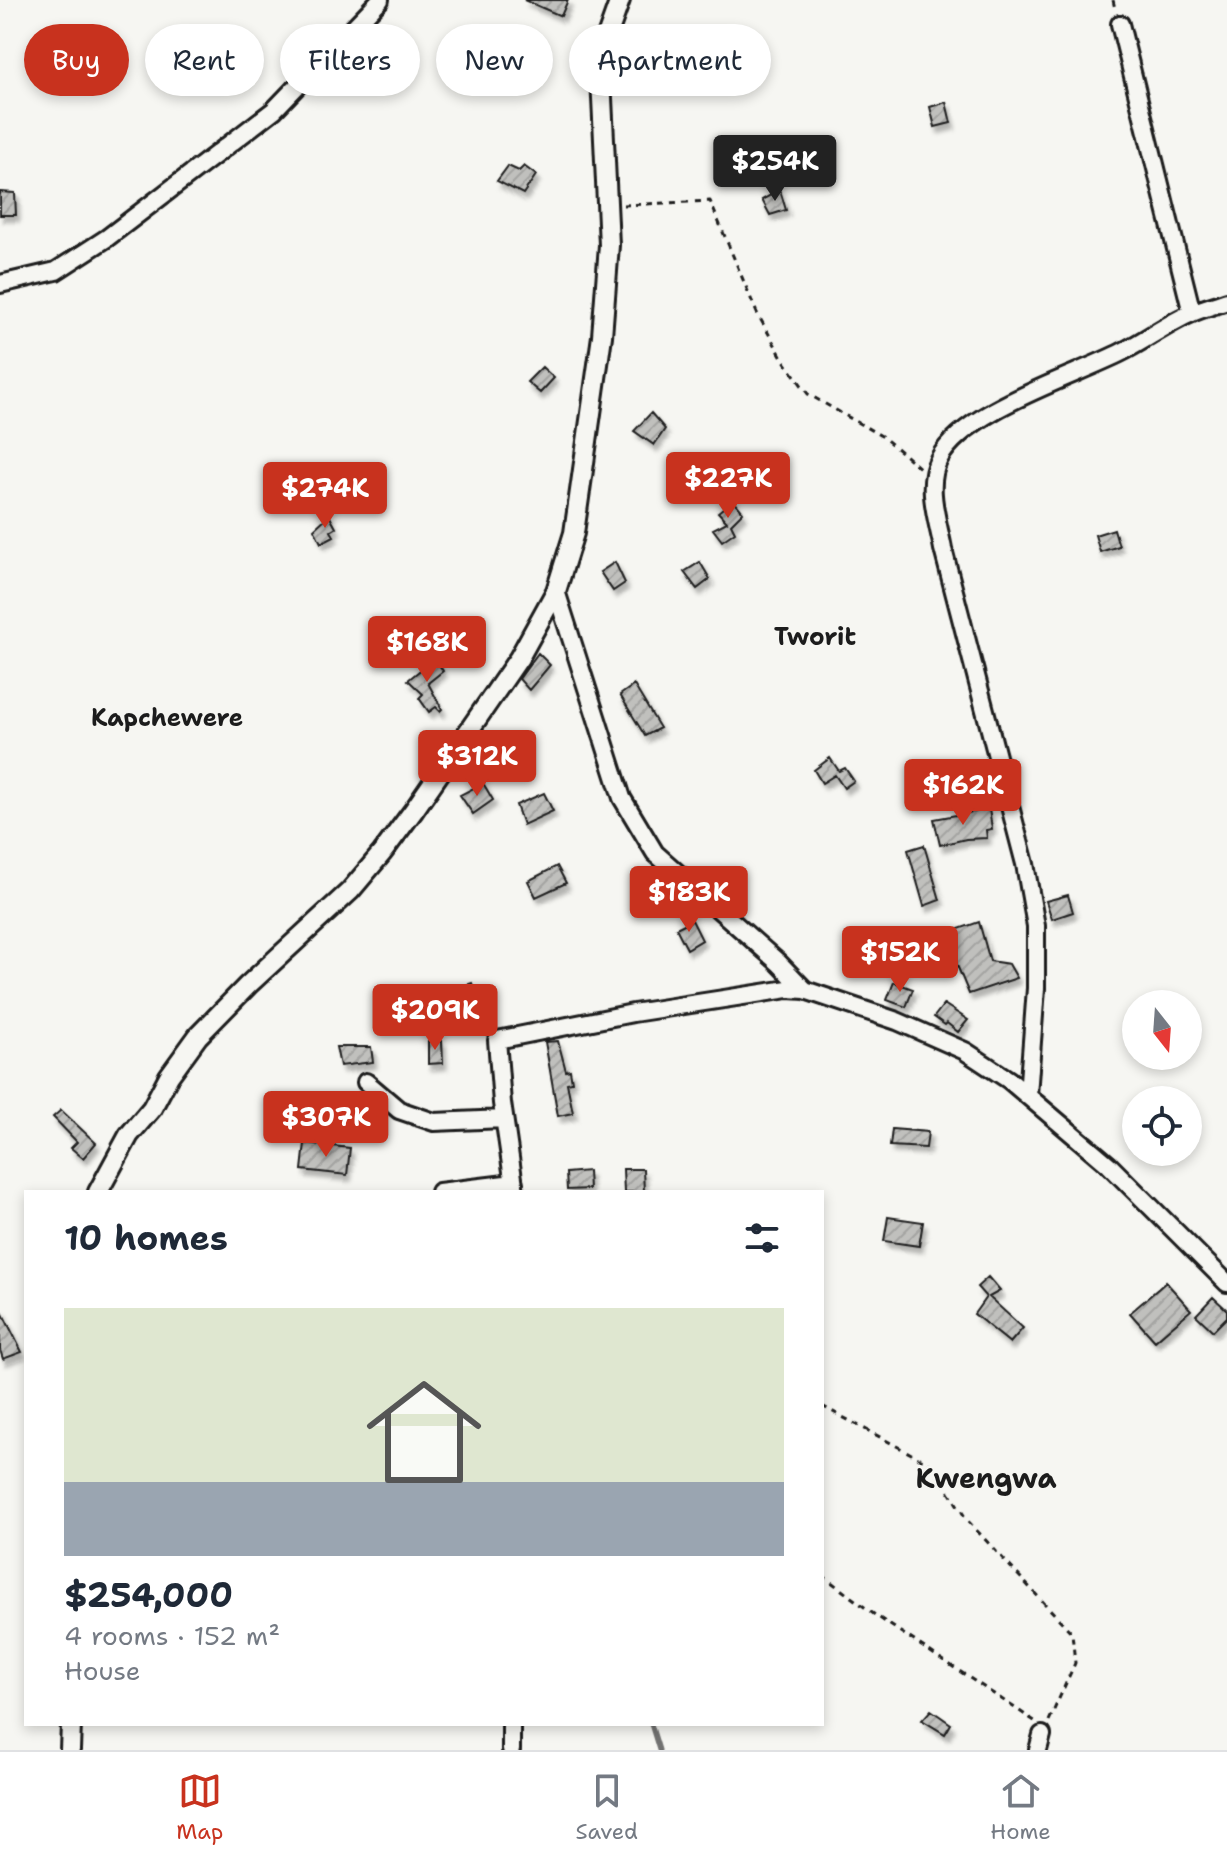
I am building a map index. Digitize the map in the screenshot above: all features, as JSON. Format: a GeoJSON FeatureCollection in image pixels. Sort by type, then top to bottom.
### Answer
{"type":"FeatureCollection","features":[{"type":"Feature","properties":{"kind":"street"},"geometry":{"type":"LineString","coordinates":[[0,284],[56,271],[107,238],[274,110],[380,0]]}},
{"type":"Feature","properties":{"kind":"street"},"geometry":{"type":"LineString","coordinates":[[99,1190],[129,1135],[152,1108],[169,1076],[198,1036],[350,891],[390,842],[519,658],[556,591],[574,533],[602,336],[608,280],[600,56],[620,0]]}},
{"type":"Feature","properties":{"kind":"street"},"geometry":{"type":"LineString","coordinates":[[1120,24],[1192,313]]}},
{"type":"Feature","properties":{"kind":"street"},"geometry":{"type":"LineString","coordinates":[[1028,1095],[1036,988],[1036,926],[1025,864],[943,549],[933,496],[933,476],[938,460],[950,442],[971,425],[1024,396],[1122,352],[1192,313],[1227,301]]}},
{"type":"Feature","properties":{"kind":"street"},"geometry":{"type":"LineString","coordinates":[[556,591],[622,798],[639,830],[655,853],[779,963],[805,990]]}},
{"type":"Feature","properties":{"kind":"street"},"geometry":{"type":"LineString","coordinates":[[477,1190],[515,1188],[504,1119],[497,1040],[633,1013],[788,989],[805,990],[897,1021],[965,1051],[1009,1080],[1109,1165],[1227,1283]]}},
{"type":"Feature","properties":{"kind":"street"},"geometry":{"type":"LineString","coordinates":[[366,1082],[399,1110],[434,1122],[504,1119]]}},
{"type":"Feature","properties":{"kind":"street"},"geometry":{"type":"LineString","coordinates":[[70,1750],[71,1726]]}},
{"type":"Feature","properties":{"kind":"street"},"geometry":{"type":"LineString","coordinates":[[511,1726],[511,1750]]}},
{"type":"Feature","properties":{"kind":"path"},"geometry":{"type":"LineString","coordinates":[[607,206],[710,201],[757,313],[783,359],[808,394],[883,437],[933,476]]}},
{"type":"Feature","properties":{"kind":"path"},"geometry":{"type":"LineString","coordinates":[[824,1407],[932,1465],[967,1520],[1072,1633],[1075,1663],[1045,1728],[875,1615],[824,1577]]}},
{"type":"Feature","properties":{"kind":"building"},"geometry":{"type":"Polygon","coordinates":[[[524,0],[568,0],[561,16],[524,0]]]}},
{"type":"Feature","properties":{"kind":"building"},"geometry":{"type":"Polygon","coordinates":[[[946,102],[951,123],[935,127],[930,107],[946,102]]]}},
{"type":"Feature","properties":{"kind":"building"},"geometry":{"type":"Polygon","coordinates":[[[508,166],[519,171],[524,166],[536,175],[523,194],[497,181],[508,166]]]}},
{"type":"Feature","properties":{"kind":"building"},"geometry":{"type":"Polygon","coordinates":[[[780,190],[786,210],[770,215],[762,200],[780,190]]]}},
{"type":"Feature","properties":{"kind":"building"},"geometry":{"type":"Polygon","coordinates":[[[0,192],[15,193],[16,215],[0,215],[0,192]]]}},
{"type":"Feature","properties":{"kind":"building"},"geometry":{"type":"Polygon","coordinates":[[[542,367],[554,378],[540,393],[527,382],[542,367]]]}},
{"type":"Feature","properties":{"kind":"building"},"geometry":{"type":"Polygon","coordinates":[[[651,413],[665,429],[654,445],[634,431],[651,413]]]}},
{"type":"Feature","properties":{"kind":"building"},"geometry":{"type":"Polygon","coordinates":[[[733,500],[743,512],[731,524],[735,532],[722,541],[713,529],[727,522],[718,512],[733,500]]]}},
{"type":"Feature","properties":{"kind":"building"},"geometry":{"type":"Polygon","coordinates":[[[329,515],[336,528],[331,531],[334,536],[321,543],[314,529],[329,515]]]}},
{"type":"Feature","properties":{"kind":"building"},"geometry":{"type":"Polygon","coordinates":[[[1114,529],[1119,546],[1100,552],[1095,535],[1114,529]]]}},
{"type":"Feature","properties":{"kind":"building"},"geometry":{"type":"Polygon","coordinates":[[[615,562],[625,583],[613,591],[600,572],[615,562]]]}},
{"type":"Feature","properties":{"kind":"building"},"geometry":{"type":"Polygon","coordinates":[[[700,562],[710,579],[697,589],[684,572],[700,562]]]}},
{"type":"Feature","properties":{"kind":"building"},"geometry":{"type":"Polygon","coordinates":[[[538,653],[550,665],[529,690],[519,679],[538,653]]]}},
{"type":"Feature","properties":{"kind":"building"},"geometry":{"type":"Polygon","coordinates":[[[435,658],[443,671],[428,683],[442,709],[440,711],[436,707],[429,712],[419,698],[423,694],[408,680],[435,658]]]}},
{"type":"Feature","properties":{"kind":"building"},"geometry":{"type":"Polygon","coordinates":[[[634,685],[660,728],[645,736],[620,695],[634,685]]]}},
{"type":"Feature","properties":{"kind":"building"},"geometry":{"type":"Polygon","coordinates":[[[830,758],[839,771],[845,768],[854,781],[844,788],[835,775],[822,783],[814,770],[830,758]]]}},
{"type":"Feature","properties":{"kind":"building"},"geometry":{"type":"Polygon","coordinates":[[[483,783],[493,800],[473,814],[460,795],[483,783]]]}},
{"type":"Feature","properties":{"kind":"building"},"geometry":{"type":"Polygon","coordinates":[[[544,793],[553,811],[523,825],[516,805],[544,793]]]}},
{"type":"Feature","properties":{"kind":"building"},"geometry":{"type":"Polygon","coordinates":[[[989,809],[992,829],[986,830],[987,838],[940,845],[934,819],[989,809]]]}},
{"type":"Feature","properties":{"kind":"building"},"geometry":{"type":"Polygon","coordinates":[[[924,845],[940,900],[924,906],[908,850],[924,845]]]}},
{"type":"Feature","properties":{"kind":"building"},"geometry":{"type":"Polygon","coordinates":[[[557,866],[566,883],[536,897],[528,881],[557,866]]]}},
{"type":"Feature","properties":{"kind":"building"},"geometry":{"type":"Polygon","coordinates":[[[1068,895],[1073,912],[1052,919],[1046,901],[1068,895]]]}},
{"type":"Feature","properties":{"kind":"building"},"geometry":{"type":"Polygon","coordinates":[[[692,920],[702,940],[687,949],[676,928],[692,920]]]}},
{"type":"Feature","properties":{"kind":"building"},"geometry":{"type":"Polygon","coordinates":[[[979,922],[990,961],[1009,964],[1017,978],[969,994],[944,934],[979,922]]]}},
{"type":"Feature","properties":{"kind":"building"},"geometry":{"type":"Polygon","coordinates":[[[894,982],[913,989],[906,1007],[887,1000],[894,982]]]}},
{"type":"Feature","properties":{"kind":"building"},"geometry":{"type":"Polygon","coordinates":[[[472,983],[476,994],[464,998],[466,1005],[449,1011],[443,993],[472,983]]]}},
{"type":"Feature","properties":{"kind":"building"},"geometry":{"type":"Polygon","coordinates":[[[944,1004],[968,1020],[958,1032],[934,1017],[944,1004]]]}},
{"type":"Feature","properties":{"kind":"building"},"geometry":{"type":"Polygon","coordinates":[[[428,1041],[442,1041],[443,1063],[428,1064],[428,1041]]]}},
{"type":"Feature","properties":{"kind":"building"},"geometry":{"type":"Polygon","coordinates":[[[558,1041],[566,1071],[570,1070],[572,1082],[567,1083],[573,1113],[558,1116],[545,1042],[558,1041]]]}},
{"type":"Feature","properties":{"kind":"building"},"geometry":{"type":"Polygon","coordinates":[[[336,1047],[371,1047],[373,1062],[340,1066],[336,1047]]]}},
{"type":"Feature","properties":{"kind":"building"},"geometry":{"type":"Polygon","coordinates":[[[61,1110],[96,1143],[83,1158],[71,1148],[77,1142],[53,1117],[61,1110]]]}},
{"type":"Feature","properties":{"kind":"building"},"geometry":{"type":"Polygon","coordinates":[[[892,1129],[928,1132],[926,1148],[890,1146],[892,1129]]]}},
{"type":"Feature","properties":{"kind":"building"},"geometry":{"type":"Polygon","coordinates":[[[305,1143],[350,1148],[347,1175],[302,1170],[305,1143]]]}},
{"type":"Feature","properties":{"kind":"building"},"geometry":{"type":"Polygon","coordinates":[[[623,1169],[643,1169],[644,1190],[624,1190],[623,1169]]]}},
{"type":"Feature","properties":{"kind":"building"},"geometry":{"type":"Polygon","coordinates":[[[588,1171],[589,1189],[567,1190],[566,1173],[588,1171]]]}},
{"type":"Feature","properties":{"kind":"building"},"geometry":{"type":"Polygon","coordinates":[[[888,1217],[923,1222],[919,1246],[884,1241],[888,1217]]]}},
{"type":"Feature","properties":{"kind":"building"},"geometry":{"type":"Polygon","coordinates":[[[988,1277],[1000,1291],[989,1297],[1023,1328],[1010,1343],[974,1314],[986,1297],[977,1287],[988,1277]]]}},
{"type":"Feature","properties":{"kind":"building"},"geometry":{"type":"Polygon","coordinates":[[[1166,1282],[1191,1310],[1155,1341],[1130,1313],[1166,1282]]]}},
{"type":"Feature","properties":{"kind":"building"},"geometry":{"type":"Polygon","coordinates":[[[1213,1297],[1227,1310],[1227,1317],[1213,1331],[1196,1315],[1213,1297]]]}},
{"type":"Feature","properties":{"kind":"building"},"geometry":{"type":"Polygon","coordinates":[[[0,1308],[22,1352],[3,1359],[0,1350],[0,1308]]]}},
{"type":"Feature","properties":{"kind":"building"},"geometry":{"type":"Polygon","coordinates":[[[931,1710],[951,1724],[945,1734],[922,1720],[931,1710]]]}},
{"type":"Feature","properties":{"kind":"waterway"},"geometry":{"type":"LineString","coordinates":[[652,1726],[659,1750]]}},
{"type":"Feature","properties":{"kind":"district","name":"Tworit"},"geometry":{"type":"Point","coordinates":[815,637]}},
{"type":"Feature","properties":{"kind":"district","name":"Kapchewere"},"geometry":{"type":"Point","coordinates":[167,718]}},
{"type":"Feature","properties":{"kind":"district","name":"Kwengwa"},"geometry":{"type":"Point","coordinates":[986,1478]}}]}
